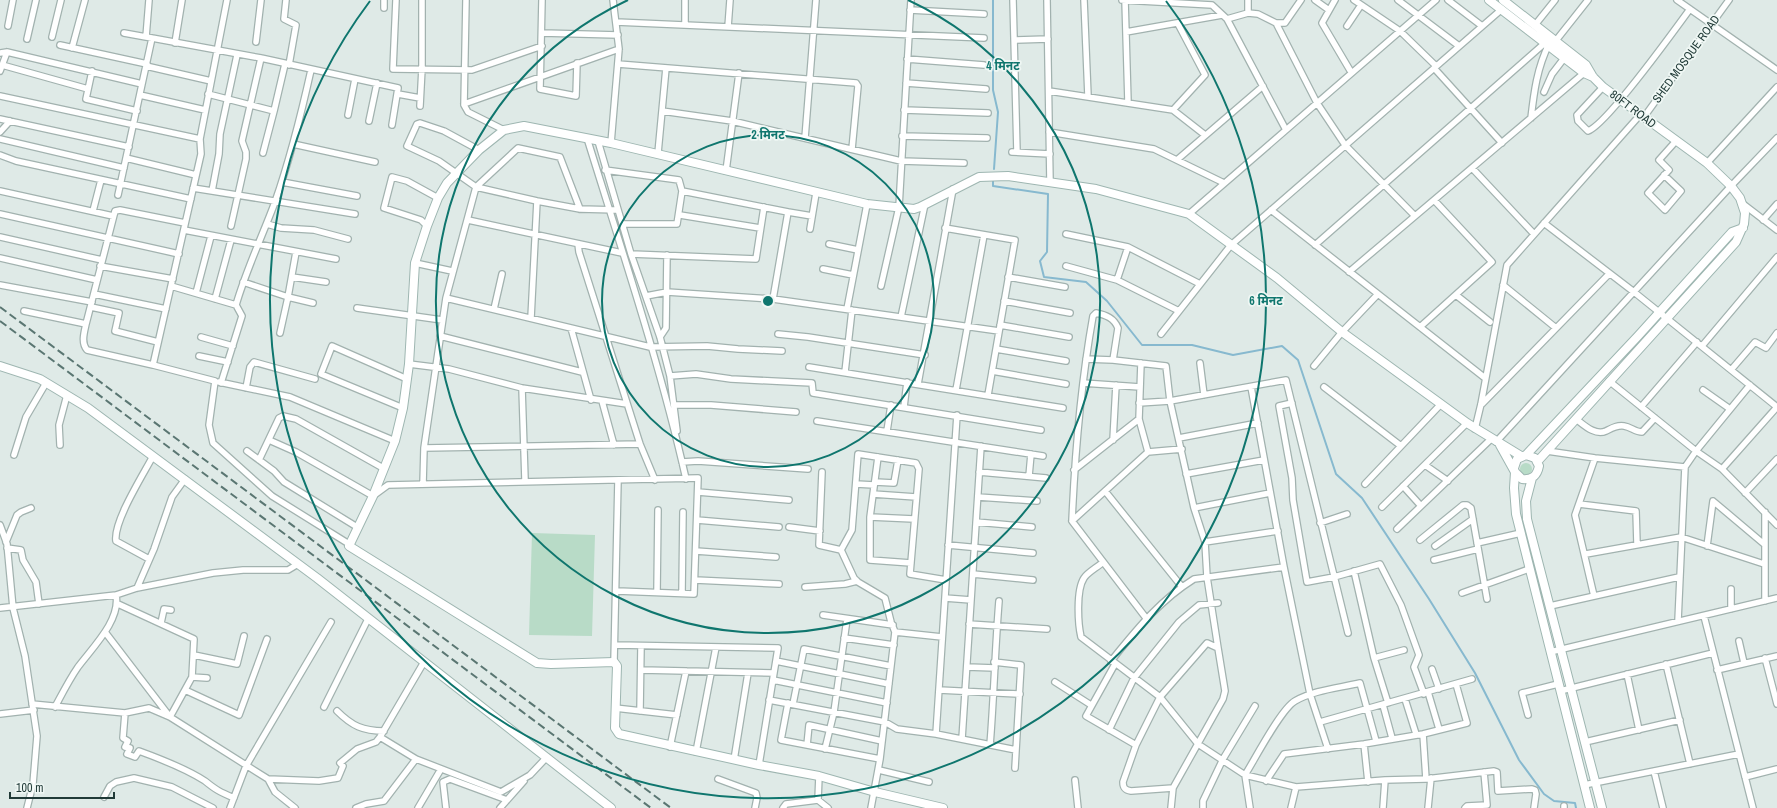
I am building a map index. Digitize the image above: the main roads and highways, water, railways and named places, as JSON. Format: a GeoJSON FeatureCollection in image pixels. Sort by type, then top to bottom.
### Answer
{"type":"FeatureCollection","features":[{"type":"Feature","properties":{"kind":"main road"},"geometry":{"type":"LineString","coordinates":[[1490,0],[1551,44],[1584,73],[1593,77]]}},
{"type":"Feature","properties":{"kind":"main road","name":"80FT ROAD"},"geometry":{"type":"LineString","coordinates":[[1503,0],[1535,25],[1551,44],[1586,65],[1593,77],[1603,87],[1706,163],[1731,186],[1743,204],[1745,213],[1743,228]]}},
{"type":"Feature","properties":{"kind":"main road"},"geometry":{"type":"LineString","coordinates":[[943,808],[875,792],[819,776],[758,766],[670,747],[617,733],[615,728],[615,708],[617,666],[614,662],[537,663],[351,548],[349,544],[373,496],[395,441],[403,408],[409,364],[415,263],[427,226],[438,198],[457,172],[479,150],[504,130],[524,126],[598,140],[867,204],[914,208],[979,177],[1008,176],[1096,189],[1188,214],[1277,278],[1342,332],[1475,429],[1495,442],[1523,456],[1530,456],[1538,462]]}},
{"type":"Feature","properties":{"kind":"main road"},"geometry":{"type":"LineString","coordinates":[[1590,808],[1516,514],[1514,488],[1517,459],[1523,456],[1659,312],[1732,232],[1743,228]]}},
{"type":"Feature","properties":{"kind":"main road"},"geometry":{"type":"LineString","coordinates":[[1602,808],[1572,687],[1527,519],[1526,501],[1532,478],[1538,471],[1538,462],[1609,381],[1668,319],[1736,242],[1743,228]]}},
{"type":"Feature","properties":{"kind":"main road"},"geometry":{"type":"LineString","coordinates":[[0,366],[46,383],[88,408],[298,564],[611,808]]}},
{"type":"Feature","properties":{"kind":"main road"},"geometry":{"type":"LineString","coordinates":[[1495,442],[1522,479],[1532,478]]}},
{"type":"Feature","properties":{"kind":"waterway"},"geometry":{"type":"LineString","coordinates":[[993,0],[993,90],[998,112],[994,169]]}},
{"type":"Feature","properties":{"kind":"waterway"},"geometry":{"type":"LineString","coordinates":[[993,180],[993,186],[1048,194],[1047,252],[1040,261],[1044,277],[1086,282],[1107,301],[1142,345],[1192,345],[1233,355],[1282,346],[1298,360],[1336,474],[1362,498],[1429,599],[1475,673],[1519,760],[1544,794],[1554,801],[1575,803],[1576,808]]}},
{"type":"Feature","properties":{"kind":"railway"},"geometry":{"type":"LineString","coordinates":[[0,307],[671,808]]}},
{"type":"Feature","properties":{"kind":"railway"},"geometry":{"type":"LineString","coordinates":[[0,321],[651,808]]}}]}
